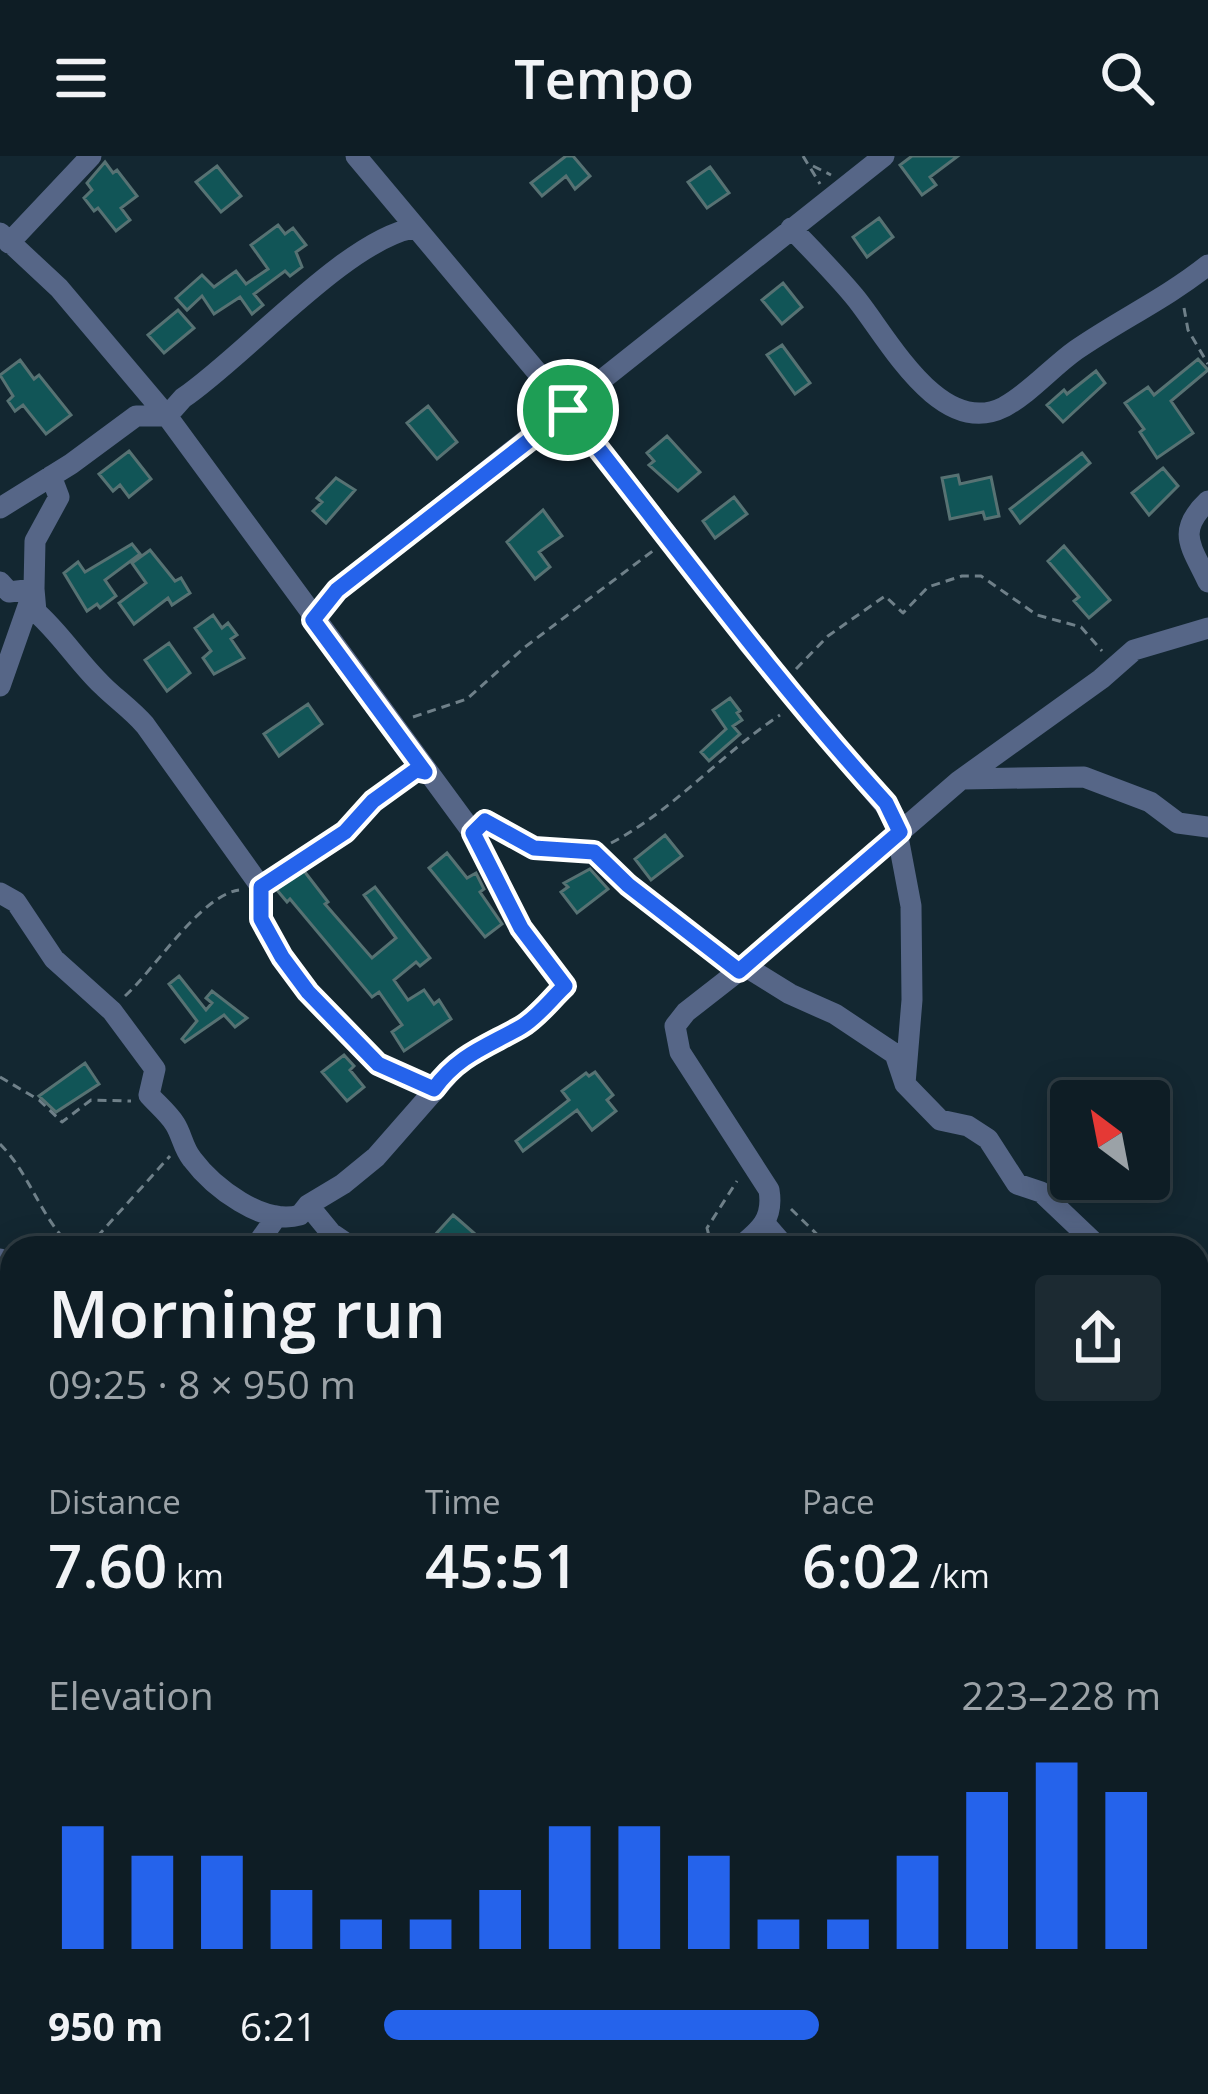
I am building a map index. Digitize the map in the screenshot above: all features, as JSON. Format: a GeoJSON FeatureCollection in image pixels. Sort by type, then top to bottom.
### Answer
{"type":"FeatureCollection","features":[{"type":"Feature","properties":{"kind":"street"},"geometry":{"type":"LineString","coordinates":[[0,893],[16,902],[54,959],[111,1010],[155,1070],[148,1095],[176,1125],[181,1144],[205,1174],[238,1200],[277,1216],[300,1215],[364,1168],[462,1059],[482,1044],[523,1026],[565,986],[521,928],[473,833],[167,416],[59,288],[4,238],[91,156]]}},
{"type":"Feature","properties":{"kind":"street"},"geometry":{"type":"LineString","coordinates":[[313,620],[337,590],[884,156]]}},
{"type":"Feature","properties":{"kind":"street"},"geometry":{"type":"LineString","coordinates":[[361,158],[670,538],[748,644],[886,803],[900,832],[911,906],[912,1000],[905,1084]]}},
{"type":"Feature","properties":{"kind":"street"},"geometry":{"type":"LineString","coordinates":[[0,508],[136,416],[167,416],[352,258],[394,233],[414,228]]}},
{"type":"Feature","properties":{"kind":"street"},"geometry":{"type":"LineString","coordinates":[[791,228],[857,299],[889,347],[921,383],[946,403],[977,413],[1003,408],[1077,349],[1208,265]]}},
{"type":"Feature","properties":{"kind":"street"},"geometry":{"type":"LineString","coordinates":[[51,476],[58,497],[35,542],[36,612],[137,716],[261,887],[261,919],[308,992],[378,1064],[434,1089]]}},
{"type":"Feature","properties":{"kind":"street"},"geometry":{"type":"LineString","coordinates":[[1208,501],[1188,525],[1187,534],[1208,582]]}},
{"type":"Feature","properties":{"kind":"street"},"geometry":{"type":"LineString","coordinates":[[0,582],[9,592],[34,589]]}},
{"type":"Feature","properties":{"kind":"street"},"geometry":{"type":"LineString","coordinates":[[0,686],[34,589]]}},
{"type":"Feature","properties":{"kind":"street"},"geometry":{"type":"LineString","coordinates":[[753,1236],[766,1225],[770,1214],[769,1190],[680,1052],[675,1026],[963,779],[1134,650],[1208,628]]}},
{"type":"Feature","properties":{"kind":"street"},"geometry":{"type":"LineString","coordinates":[[963,779],[1084,777],[1150,802],[1178,823],[1208,826]]}},
{"type":"Feature","properties":{"kind":"street"},"geometry":{"type":"LineString","coordinates":[[473,833],[488,821],[534,848],[594,852],[628,885],[742,969],[835,1014],[895,1054],[905,1084],[940,1120],[968,1126],[988,1139],[1017,1184],[1041,1192],[1087,1236]]}},
{"type":"Feature","properties":{"kind":"street"},"geometry":{"type":"LineString","coordinates":[[308,1205],[335,1236]]}},
{"type":"Feature","properties":{"kind":"street"},"geometry":{"type":"LineString","coordinates":[[263,1236],[277,1216]]}},
{"type":"Feature","properties":{"kind":"street"},"geometry":{"type":"LineString","coordinates":[[766,1225],[776,1236]]}},
{"type":"Feature","properties":{"kind":"path"},"geometry":{"type":"LineString","coordinates":[[803,156],[816,172],[825,203]]}},
{"type":"Feature","properties":{"kind":"path"},"geometry":{"type":"LineString","coordinates":[[1185,283],[1188,331],[1208,364]]}},
{"type":"Feature","properties":{"kind":"path"},"geometry":{"type":"LineString","coordinates":[[392,724],[467,699],[525,647],[670,538]]}},
{"type":"Feature","properties":{"kind":"path"},"geometry":{"type":"LineString","coordinates":[[594,852],[643,826],[749,735],[800,702],[796,666],[828,636],[885,596],[903,613],[928,587],[968,575],[993,581],[1037,615],[1082,627],[1115,668]]}},
{"type":"Feature","properties":{"kind":"path"},"geometry":{"type":"LineString","coordinates":[[111,1010],[225,892],[261,887],[345,832],[373,801],[416,770],[425,772]]}},
{"type":"Feature","properties":{"kind":"path"},"geometry":{"type":"LineString","coordinates":[[0,1077],[39,1100],[62,1121],[91,1100],[153,1102],[148,1095]]}},
{"type":"Feature","properties":{"kind":"path"},"geometry":{"type":"LineString","coordinates":[[0,1144],[62,1236]]}},
{"type":"Feature","properties":{"kind":"path"},"geometry":{"type":"LineString","coordinates":[[98,1236],[181,1144]]}},
{"type":"Feature","properties":{"kind":"building"},"geometry":{"type":"Polygon","coordinates":[[[566,156],[573,156],[590,176],[575,189],[566,176],[542,196],[531,183],[566,156]]]}},
{"type":"Feature","properties":{"kind":"building"},"geometry":{"type":"Polygon","coordinates":[[[912,156],[958,156],[930,177],[936,185],[922,195],[900,165],[912,156]]]}},
{"type":"Feature","properties":{"kind":"building"},"geometry":{"type":"Polygon","coordinates":[[[105,162],[137,196],[121,208],[130,220],[116,231],[84,198],[92,190],[87,183],[105,162]]]}},
{"type":"Feature","properties":{"kind":"building"},"geometry":{"type":"Polygon","coordinates":[[[217,166],[241,196],[221,212],[196,182],[217,166]]]}},
{"type":"Feature","properties":{"kind":"building"},"geometry":{"type":"Polygon","coordinates":[[[710,167],[729,193],[707,208],[688,182],[710,167]]]}},
{"type":"Feature","properties":{"kind":"building"},"geometry":{"type":"Polygon","coordinates":[[[879,218],[893,237],[867,257],[853,237],[879,218]]]}},
{"type":"Feature","properties":{"kind":"building"},"geometry":{"type":"Polygon","coordinates":[[[278,225],[285,234],[293,228],[306,245],[296,252],[302,267],[290,276],[285,271],[254,294],[263,305],[252,314],[240,297],[214,314],[202,296],[187,310],[176,298],[202,275],[214,287],[236,271],[246,284],[268,269],[251,245],[278,225]]]}},
{"type":"Feature","properties":{"kind":"building"},"geometry":{"type":"Polygon","coordinates":[[[783,283],[802,307],[782,324],[762,300],[783,283]]]}},
{"type":"Feature","properties":{"kind":"building"},"geometry":{"type":"Polygon","coordinates":[[[178,310],[194,328],[164,353],[148,335],[178,310]]]}},
{"type":"Feature","properties":{"kind":"building"},"geometry":{"type":"Polygon","coordinates":[[[782,345],[810,383],[795,394],[767,355],[782,345]]]}},
{"type":"Feature","properties":{"kind":"building"},"geometry":{"type":"Polygon","coordinates":[[[1198,359],[1208,370],[1171,401],[1193,433],[1157,458],[1125,403],[1148,387],[1154,395],[1198,359]]]}},
{"type":"Feature","properties":{"kind":"building"},"geometry":{"type":"Polygon","coordinates":[[[20,360],[34,379],[39,375],[71,415],[46,434],[23,405],[15,411],[8,401],[13,396],[0,375],[20,360]]]}},
{"type":"Feature","properties":{"kind":"building"},"geometry":{"type":"Polygon","coordinates":[[[1096,371],[1105,383],[1063,422],[1047,405],[1096,371]]]}},
{"type":"Feature","properties":{"kind":"building"},"geometry":{"type":"Polygon","coordinates":[[[428,406],[457,442],[437,459],[407,423],[428,406]]]}},
{"type":"Feature","properties":{"kind":"building"},"geometry":{"type":"Polygon","coordinates":[[[667,436],[700,472],[678,491],[649,465],[654,461],[647,453],[667,436]]]}},
{"type":"Feature","properties":{"kind":"building"},"geometry":{"type":"Polygon","coordinates":[[[129,451],[151,479],[129,497],[120,485],[113,491],[99,474],[129,451]]]}},
{"type":"Feature","properties":{"kind":"building"},"geometry":{"type":"Polygon","coordinates":[[[1082,453],[1090,463],[1020,523],[1010,509],[1082,453]]]}},
{"type":"Feature","properties":{"kind":"building"},"geometry":{"type":"Polygon","coordinates":[[[1163,468],[1178,486],[1149,515],[1132,493],[1163,468]]]}},
{"type":"Feature","properties":{"kind":"building"},"geometry":{"type":"Polygon","coordinates":[[[958,475],[960,484],[991,477],[999,516],[985,519],[983,512],[950,519],[942,478],[958,475]]]}},
{"type":"Feature","properties":{"kind":"building"},"geometry":{"type":"Polygon","coordinates":[[[336,478],[355,490],[326,523],[313,511],[322,502],[317,498],[336,478]]]}},
{"type":"Feature","properties":{"kind":"building"},"geometry":{"type":"Polygon","coordinates":[[[734,497],[747,514],[715,538],[703,521],[734,497]]]}},
{"type":"Feature","properties":{"kind":"building"},"geometry":{"type":"Polygon","coordinates":[[[543,510],[562,536],[539,552],[550,567],[535,579],[507,542],[543,510]]]}},
{"type":"Feature","properties":{"kind":"building"},"geometry":{"type":"Polygon","coordinates":[[[132,544],[140,554],[105,580],[116,596],[87,611],[64,573],[78,562],[85,572],[132,544]]]}},
{"type":"Feature","properties":{"kind":"building"},"geometry":{"type":"Polygon","coordinates":[[[1064,546],[1110,600],[1089,618],[1074,601],[1079,597],[1048,561],[1064,546]]]}},
{"type":"Feature","properties":{"kind":"building"},"geometry":{"type":"Polygon","coordinates":[[[150,550],[175,581],[181,578],[190,593],[172,605],[168,598],[134,624],[119,603],[146,583],[132,563],[150,550]]]}},
{"type":"Feature","properties":{"kind":"building"},"geometry":{"type":"Polygon","coordinates":[[[213,615],[222,628],[228,623],[237,635],[231,639],[244,658],[214,674],[203,658],[211,651],[195,628],[213,615]]]}},
{"type":"Feature","properties":{"kind":"building"},"geometry":{"type":"Polygon","coordinates":[[[169,643],[190,673],[167,691],[145,660],[169,643]]]}},
{"type":"Feature","properties":{"kind":"building"},"geometry":{"type":"Polygon","coordinates":[[[730,698],[740,711],[742,720],[733,726],[740,734],[709,761],[701,752],[726,729],[713,710],[730,698]]]}},
{"type":"Feature","properties":{"kind":"building"},"geometry":{"type":"Polygon","coordinates":[[[308,704],[322,724],[279,756],[264,734],[308,704]]]}},
{"type":"Feature","properties":{"kind":"building"},"geometry":{"type":"Polygon","coordinates":[[[665,835],[682,856],[651,880],[635,859],[665,835]]]}},
{"type":"Feature","properties":{"kind":"building"},"geometry":{"type":"Polygon","coordinates":[[[447,853],[467,878],[476,873],[484,889],[480,892],[502,924],[485,937],[429,868],[447,853]]]}},
{"type":"Feature","properties":{"kind":"building"},"geometry":{"type":"Polygon","coordinates":[[[301,867],[328,902],[325,904],[372,958],[396,938],[364,895],[375,887],[430,958],[420,966],[416,962],[394,980],[408,1000],[424,990],[434,1004],[439,1000],[451,1019],[404,1051],[392,1032],[402,1025],[379,992],[372,997],[290,899],[287,902],[276,889],[301,867]]]}},
{"type":"Feature","properties":{"kind":"building"},"geometry":{"type":"Polygon","coordinates":[[[590,869],[608,889],[577,913],[561,892],[568,887],[564,883],[590,869]]]}},
{"type":"Feature","properties":{"kind":"building"},"geometry":{"type":"Polygon","coordinates":[[[179,976],[206,1010],[212,1003],[206,998],[212,991],[247,1018],[235,1027],[224,1015],[185,1042],[182,1039],[197,1021],[169,984],[179,976]]]}},
{"type":"Feature","properties":{"kind":"building"},"geometry":{"type":"Polygon","coordinates":[[[344,1055],[364,1087],[347,1101],[322,1072],[344,1055]]]}},
{"type":"Feature","properties":{"kind":"building"},"geometry":{"type":"Polygon","coordinates":[[[85,1063],[99,1084],[56,1112],[39,1096],[85,1063]]]}},
{"type":"Feature","properties":{"kind":"building"},"geometry":{"type":"Polygon","coordinates":[[[595,1072],[613,1095],[607,1100],[616,1111],[592,1130],[577,1110],[523,1151],[516,1141],[569,1100],[562,1091],[586,1073],[595,1072]]]}},
{"type":"Feature","properties":{"kind":"building"},"geometry":{"type":"Polygon","coordinates":[[[453,1215],[477,1236],[434,1236],[453,1215]]]}},
{"type":"Feature","properties":{"kind":"route"},"geometry":{"type":"LineString","coordinates":[[568,410],[748,644],[886,803],[900,832],[739,971],[628,885],[594,852],[534,848],[485,821],[473,833],[521,928],[565,986],[523,1026],[482,1044],[462,1059],[434,1089],[378,1064],[295,976],[261,919],[261,887],[345,832],[373,801],[416,770],[425,772],[313,620],[337,590],[568,410]]}}]}
